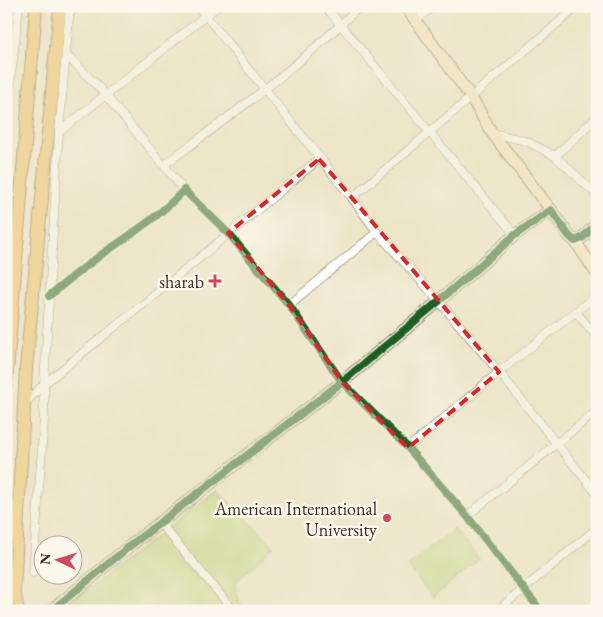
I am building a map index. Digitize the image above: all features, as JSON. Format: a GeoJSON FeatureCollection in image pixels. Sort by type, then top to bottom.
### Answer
{"type":"FeatureCollection","features":[{"type":"Feature","properties":{"kind":"main road"},"geometry":{"type":"LineString","coordinates":[[6,385],[36,6]]}},
{"type":"Feature","properties":{"kind":"main road"},"geometry":{"type":"LineString","coordinates":[[18,611],[14,591],[24,404],[66,8]]}},
{"type":"Feature","properties":{"kind":"street"},"geometry":{"type":"LineString","coordinates":[[6,121],[19,6]]}},
{"type":"Feature","properties":{"kind":"street"},"geometry":{"type":"LineString","coordinates":[[36,534],[44,419],[44,384],[59,132],[66,55],[66,8],[78,6]]}},
{"type":"Feature","properties":{"kind":"street"},"geometry":{"type":"LineString","coordinates":[[198,6],[352,198],[377,232],[499,372],[597,494]]}},
{"type":"Feature","properties":{"kind":"street"},"geometry":{"type":"LineString","coordinates":[[59,132],[218,6]]}},
{"type":"Feature","properties":{"kind":"street"},"geometry":{"type":"LineString","coordinates":[[325,6],[515,235]]}},
{"type":"Feature","properties":{"kind":"street"},"geometry":{"type":"LineString","coordinates":[[164,165],[264,90],[340,26],[360,6]]}},
{"type":"Feature","properties":{"kind":"street"},"geometry":{"type":"LineString","coordinates":[[405,6],[471,97],[492,133],[569,236],[575,241],[597,274]]}},
{"type":"Feature","properties":{"kind":"street"},"geometry":{"type":"LineString","coordinates":[[416,20],[434,6]]}},
{"type":"Feature","properties":{"kind":"street"},"geometry":{"type":"LineString","coordinates":[[352,198],[578,6]]}},
{"type":"Feature","properties":{"kind":"street"},"geometry":{"type":"LineString","coordinates":[[593,6],[597,11]]}},
{"type":"Feature","properties":{"kind":"street"},"geometry":{"type":"LineString","coordinates":[[66,55],[96,84],[184,190],[228,233],[289,305],[342,382],[408,448],[467,516],[541,611]]}},
{"type":"Feature","properties":{"kind":"street"},"geometry":{"type":"LineString","coordinates":[[555,156],[597,117]]}},
{"type":"Feature","properties":{"kind":"street"},"geometry":{"type":"LineString","coordinates":[[492,133],[526,141],[555,156],[597,195]]}},
{"type":"Feature","properties":{"kind":"street"},"geometry":{"type":"LineString","coordinates":[[24,404],[44,384],[319,159]]}},
{"type":"Feature","properties":{"kind":"street"},"geometry":{"type":"LineString","coordinates":[[49,296],[86,266],[153,218],[184,190]]}},
{"type":"Feature","properties":{"kind":"street"},"geometry":{"type":"LineString","coordinates":[[51,611],[160,523],[342,382],[515,235],[551,210]]}},
{"type":"Feature","properties":{"kind":"street"},"geometry":{"type":"LineString","coordinates":[[575,241],[582,238],[597,224]]}},
{"type":"Feature","properties":{"kind":"street"},"geometry":{"type":"LineString","coordinates":[[289,305],[377,232]]}},
{"type":"Feature","properties":{"kind":"street"},"geometry":{"type":"LineString","coordinates":[[408,448],[499,372],[597,295]]}},
{"type":"Feature","properties":{"kind":"street"},"geometry":{"type":"LineString","coordinates":[[576,312],[597,337]]}},
{"type":"Feature","properties":{"kind":"street"},"geometry":{"type":"LineString","coordinates":[[467,516],[597,411]]}},
{"type":"Feature","properties":{"kind":"street"},"geometry":{"type":"LineString","coordinates":[[160,523],[234,611]]}},
{"type":"Feature","properties":{"kind":"street"},"geometry":{"type":"LineString","coordinates":[[496,611],[597,528]]}},
{"type":"Feature","properties":{"kind":"highlighted area"},"geometry":{"type":"Polygon","coordinates":[[[319,159],[499,372],[408,448],[342,382],[289,305],[228,233],[319,159]]]}},
{"type":"Feature","properties":{"kind":"green space"},"geometry":{"type":"Polygon","coordinates":[[[217,490],[274,546],[235,583],[239,601],[247,611],[59,611],[217,490]]]}},
{"type":"Feature","properties":{"kind":"green space"},"geometry":{"type":"Polygon","coordinates":[[[454,529],[479,559],[433,597],[408,566],[454,529]]]}},
{"type":"Feature","properties":{"kind":"cycle path"},"geometry":{"type":"LineString","coordinates":[[49,296],[94,260],[155,217],[184,190],[228,233],[289,305],[342,382],[408,448],[467,516],[541,611]]}},
{"type":"Feature","properties":{"kind":"cycle path"},"geometry":{"type":"LineString","coordinates":[[51,611],[131,545],[342,382],[515,235],[551,210],[569,236],[575,241],[582,238],[597,224]]}},
{"type":"Feature","properties":{"kind":"place","name":"sharab"},"geometry":{"type":"Point","coordinates":[215,281]}},
{"type":"Feature","properties":{"kind":"place","name":"American International University"},"geometry":{"type":"Point","coordinates":[387,518]}}]}
